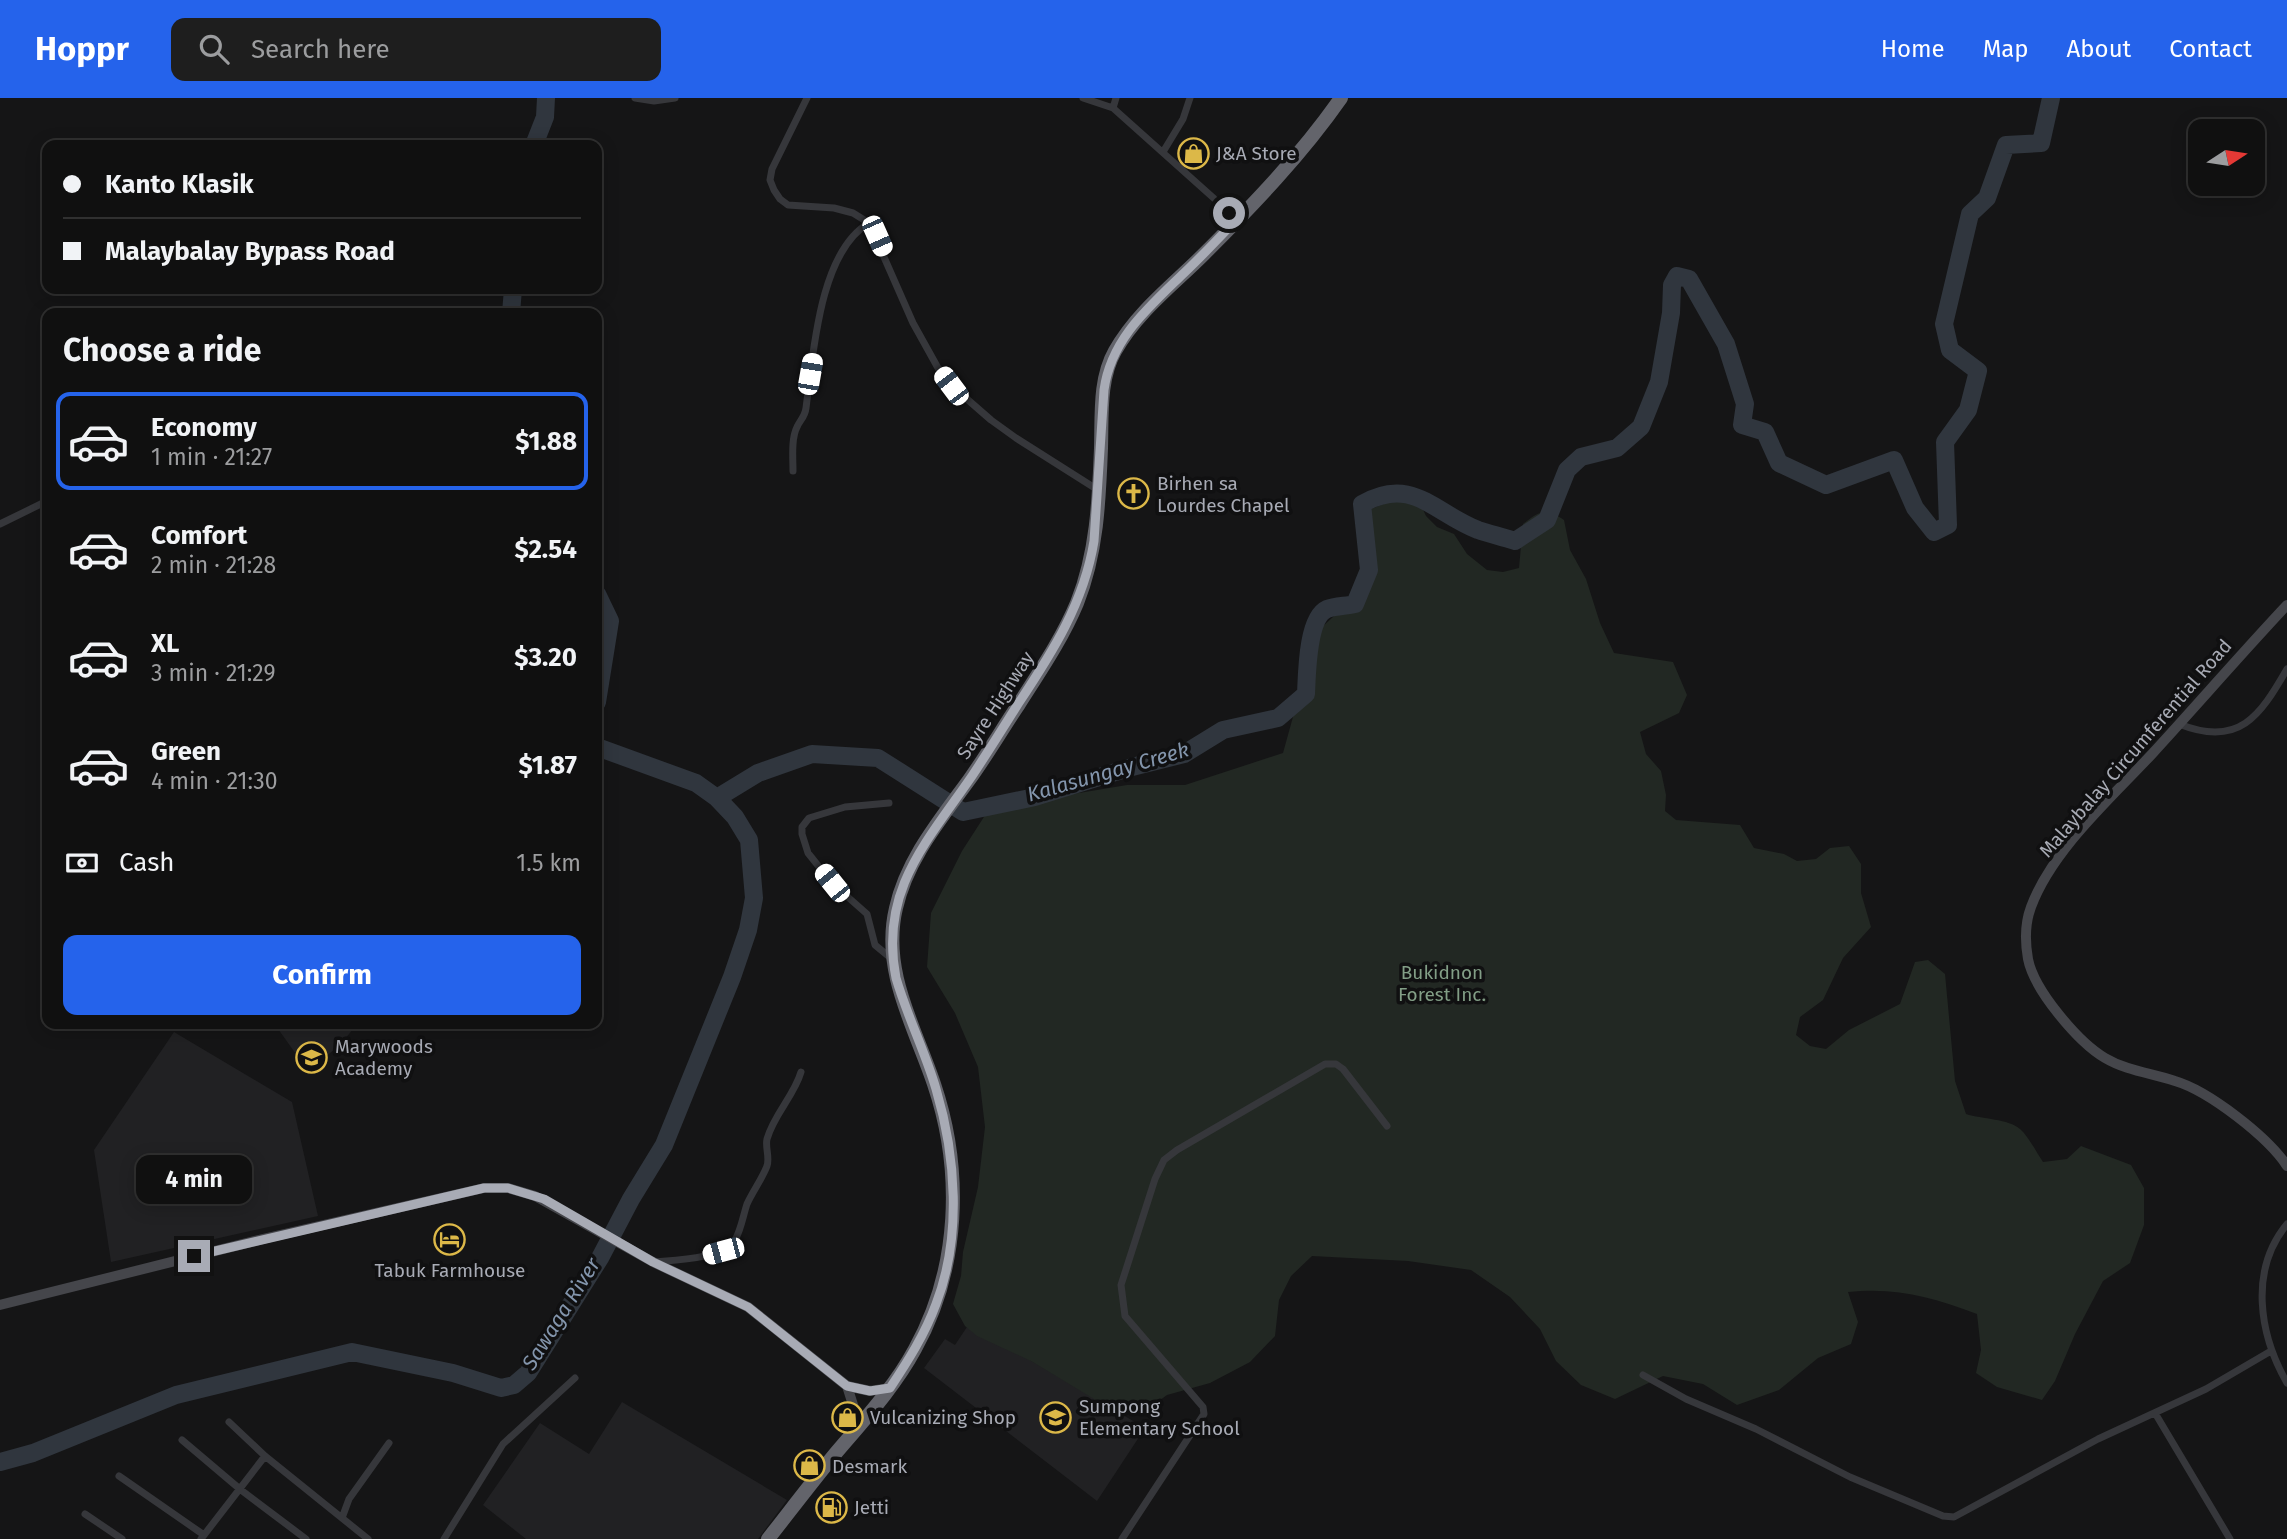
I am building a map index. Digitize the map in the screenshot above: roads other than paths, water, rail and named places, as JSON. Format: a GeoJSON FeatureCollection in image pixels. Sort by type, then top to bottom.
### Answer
{"type":"FeatureCollection","features":[{"type":"Feature","properties":{"kind":"highway","name":"Sayre Highway"},"geometry":{"type":"LineString","coordinates":[[768,1539],[890,1388],[914,1352],[937,1303],[946,1267],[953,1177],[942,1111],[926,1059],[901,997],[893,959],[895,909],[916,857],[938,820],[970,778],[1055,649],[1077,604],[1091,559],[1099,490],[1106,371],[1113,354],[1141,315],[1237,219],[1303,147],[1341,98]]}},
{"type":"Feature","properties":{"kind":"main road","name":"Malaybalay Circumferential Road"},"geometry":{"type":"LineString","coordinates":[[2287,605],[2084,828],[2053,866],[2031,908],[2026,929],[2028,961],[2043,990],[2061,1016],[2101,1055],[2118,1065],[2173,1080],[2202,1093],[2267,1144],[2287,1166]]}},
{"type":"Feature","properties":{"kind":"main road"},"geometry":{"type":"LineString","coordinates":[[0,1305],[278,1235],[484,1188],[508,1188],[527,1192],[584,1221],[653,1262],[748,1307],[847,1386],[870,1391],[890,1388]]}},
{"type":"Feature","properties":{"kind":"main road"},"geometry":{"type":"LineString","coordinates":[[847,1386],[854,1408],[854,1432]]}},
{"type":"Feature","properties":{"kind":"street"},"geometry":{"type":"LineString","coordinates":[[635,98],[654,101],[675,98]]}},
{"type":"Feature","properties":{"kind":"street"},"geometry":{"type":"LineString","coordinates":[[807,98],[772,169],[770,180],[780,199],[788,205],[834,208],[853,213],[869,223],[913,323],[951,386],[991,421],[1099,490]]}},
{"type":"Feature","properties":{"kind":"street"},"geometry":{"type":"LineString","coordinates":[[1083,98],[1113,108],[1237,219]]}},
{"type":"Feature","properties":{"kind":"street"},"geometry":{"type":"LineString","coordinates":[[1113,108],[1116,98]]}},
{"type":"Feature","properties":{"kind":"street"},"geometry":{"type":"LineString","coordinates":[[1163,152],[1183,119],[1189,98]]}},
{"type":"Feature","properties":{"kind":"street"},"geometry":{"type":"LineString","coordinates":[[793,471],[795,435],[806,410],[825,296],[844,247],[853,235],[869,223]]}},
{"type":"Feature","properties":{"kind":"street"},"geometry":{"type":"LineString","coordinates":[[0,524],[42,503]]}},
{"type":"Feature","properties":{"kind":"street"},"geometry":{"type":"LineString","coordinates":[[2179,724],[2208,732],[2223,733],[2237,729],[2260,713],[2287,669]]}},
{"type":"Feature","properties":{"kind":"street"},"geometry":{"type":"LineString","coordinates":[[889,803],[845,807],[809,818],[802,827],[802,834],[808,853],[832,883],[867,914],[871,921],[875,945],[893,959]]}},
{"type":"Feature","properties":{"kind":"street"},"geometry":{"type":"LineString","coordinates":[[1122,1539],[1203,1418],[1204,1410],[1125,1316],[1121,1300],[1121,1285],[1155,1179],[1164,1160],[1325,1064],[1343,1069],[1387,1126]]}},
{"type":"Feature","properties":{"kind":"street"},"geometry":{"type":"LineString","coordinates":[[653,1262],[723,1251],[736,1239],[752,1194],[767,1166],[766,1141],[801,1072]]}},
{"type":"Feature","properties":{"kind":"street"},"geometry":{"type":"LineString","coordinates":[[2287,1224],[2269,1251],[2262,1280],[2262,1299],[2271,1351],[2287,1383]]}},
{"type":"Feature","properties":{"kind":"street"},"geometry":{"type":"LineString","coordinates":[[1643,1375],[1686,1399],[1756,1429],[1850,1476],[1948,1517],[1961,1514],[2098,1439],[2206,1389],[2271,1351]]}},
{"type":"Feature","properties":{"kind":"street"},"geometry":{"type":"LineString","coordinates":[[444,1539],[503,1444],[575,1378]]}},
{"type":"Feature","properties":{"kind":"street"},"geometry":{"type":"LineString","coordinates":[[2155,1413],[2230,1539]]}},
{"type":"Feature","properties":{"kind":"street"},"geometry":{"type":"LineString","coordinates":[[229,1422],[265,1456],[368,1539]]}},
{"type":"Feature","properties":{"kind":"street"},"geometry":{"type":"LineString","coordinates":[[182,1440],[241,1490],[306,1539]]}},
{"type":"Feature","properties":{"kind":"street"},"geometry":{"type":"LineString","coordinates":[[342,1518],[349,1499],[389,1443]]}},
{"type":"Feature","properties":{"kind":"street"},"geometry":{"type":"LineString","coordinates":[[119,1476],[202,1537],[265,1456]]}},
{"type":"Feature","properties":{"kind":"street"},"geometry":{"type":"LineString","coordinates":[[85,1514],[122,1539]]}},
{"type":"Feature","properties":{"kind":"waterway","name":"Sawaga River"},"geometry":{"type":"LineString","coordinates":[[536,140],[545,117],[546,98]]}},
{"type":"Feature","properties":{"kind":"waterway","name":"Kalasungay Creek"},"geometry":{"type":"LineString","coordinates":[[717,798],[758,773],[812,754],[878,758],[963,812],[1035,797],[1184,754],[1223,730],[1278,718],[1306,694],[1309,648],[1320,614],[1330,608],[1355,604],[1369,570],[1362,504],[1395,493],[1409,495],[1478,530],[1515,541],[1547,520],[1567,470],[1581,457],[1617,448],[1641,427],[1659,382],[1671,313],[1672,285],[1677,276],[1689,279],[1726,344],[1745,404],[1742,425],[1765,432],[1779,463],[1826,485],[1894,460],[1915,508],[1934,532],[1948,525],[1945,442],[1968,410],[1978,371],[1950,350],[1944,324],[1970,214],[1987,198],[2006,145],[2041,143],[2051,98]]}},
{"type":"Feature","properties":{"kind":"waterway","name":"Sawaga River"},"geometry":{"type":"LineString","coordinates":[[511,308],[513,294]]}},
{"type":"Feature","properties":{"kind":"waterway","name":"Sawaga River"},"geometry":{"type":"LineString","coordinates":[[602,604],[610,621],[602,671]]}},
{"type":"Feature","properties":{"kind":"waterway","name":"Sawaga River"},"geometry":{"type":"LineString","coordinates":[[0,1462],[33,1453],[176,1395],[352,1352],[453,1373],[501,1388],[514,1385],[528,1373],[600,1258],[631,1199],[664,1145],[732,977],[748,930],[754,898],[749,840],[735,817],[717,798],[696,783],[602,749]]}},
{"type":"Feature","properties":{"kind":"place","name":"J&A Store"},"geometry":{"type":"Point","coordinates":[1193,153]}},
{"type":"Feature","properties":{"kind":"place","name":"Birhen sa Lourdes Chapel"},"geometry":{"type":"Point","coordinates":[1134,494]}},
{"type":"Feature","properties":{"kind":"place","name":"Marywoods Academy"},"geometry":{"type":"Point","coordinates":[312,1057]}},
{"type":"Feature","properties":{"kind":"place","name":"Tabuk Farmhouse"},"geometry":{"type":"Point","coordinates":[450,1239]}},
{"type":"Feature","properties":{"kind":"place","name":"Vulcanizing Shop"},"geometry":{"type":"Point","coordinates":[847,1417]}},
{"type":"Feature","properties":{"kind":"place","name":"Sumpong Elementary School"},"geometry":{"type":"Point","coordinates":[1056,1417]}},
{"type":"Feature","properties":{"kind":"place","name":"Desmark"},"geometry":{"type":"Point","coordinates":[809,1466]}},
{"type":"Feature","properties":{"kind":"place","name":"Jetti"},"geometry":{"type":"Point","coordinates":[831,1507]}},
{"type":"Feature","properties":{"kind":"park label","name":"Bukidnon Forest Inc."},"geometry":{"type":"Point","coordinates":[1442,983]}}]}
